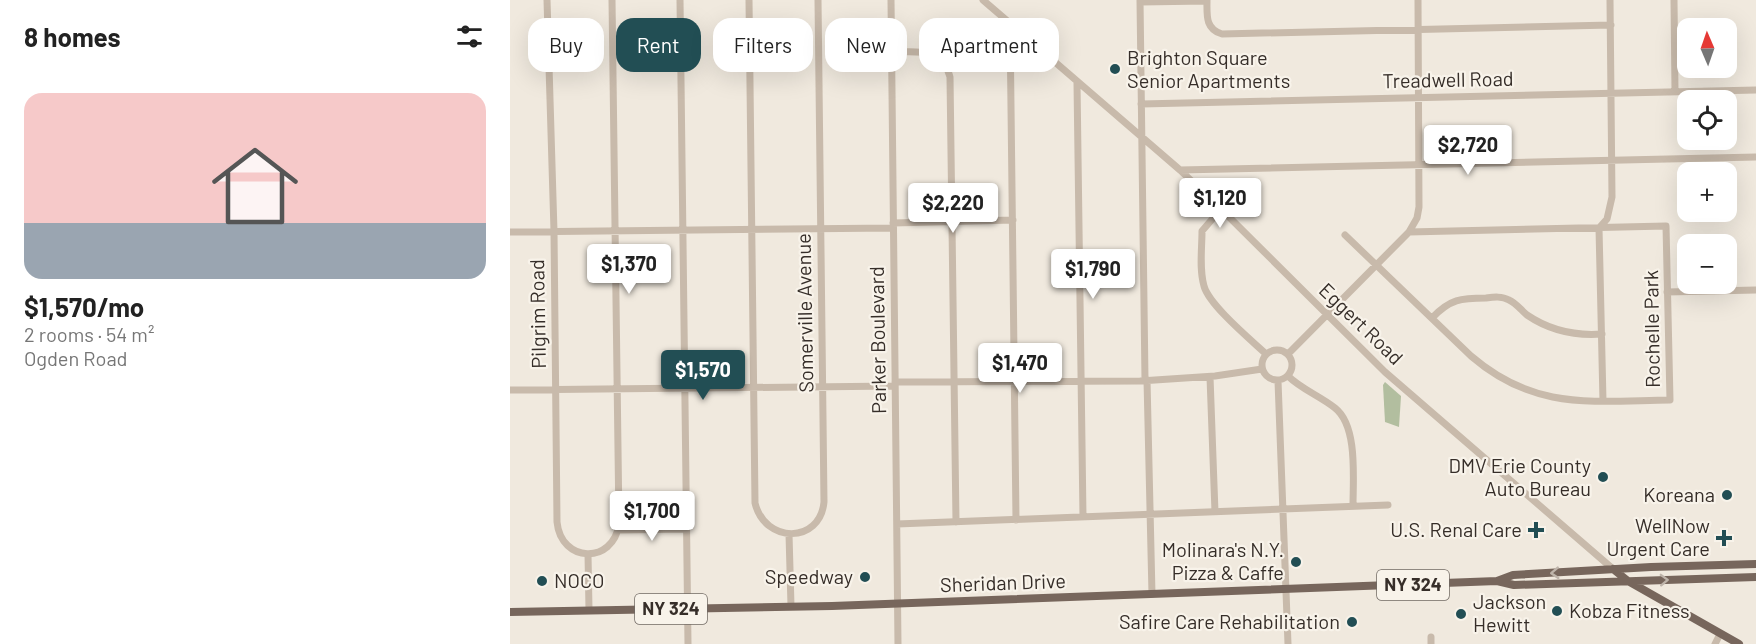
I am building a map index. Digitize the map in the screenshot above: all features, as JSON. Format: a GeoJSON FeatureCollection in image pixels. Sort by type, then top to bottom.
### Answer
{"type":"FeatureCollection","features":[{"type":"Feature","properties":{"kind":"main road","name":"Sheridan Drive"},"geometry":{"type":"LineString","coordinates":[[1497,581],[1513,575],[1756,564]]}},
{"type":"Feature","properties":{"kind":"main road","name":"Eggert Road"},"geometry":{"type":"LineString","coordinates":[[1613,569],[1628,581],[1739,644]]}},
{"type":"Feature","properties":{"kind":"main road","name":"Sheridan Drive"},"geometry":{"type":"LineString","coordinates":[[510,612],[898,603],[1497,581],[1514,585],[1756,577]]}},
{"type":"Feature","properties":{"kind":"street","name":"Pilgrim Road"},"geometry":{"type":"LineString","coordinates":[[547,0],[554,231],[558,528],[562,539],[573,550],[588,554]]}},
{"type":"Feature","properties":{"kind":"street"},"geometry":{"type":"LineString","coordinates":[[589,610],[588,554],[605,549],[614,540],[618,530],[612,0]]}},
{"type":"Feature","properties":{"kind":"street"},"geometry":{"type":"LineString","coordinates":[[680,0],[688,644]]}},
{"type":"Feature","properties":{"kind":"street"},"geometry":{"type":"LineString","coordinates":[[749,0],[755,503],[768,526],[780,533],[789,534],[790,606]]}},
{"type":"Feature","properties":{"kind":"street","name":"Somerville Avenue"},"geometry":{"type":"LineString","coordinates":[[789,534],[796,534],[809,528],[824,508],[818,0]]}},
{"type":"Feature","properties":{"kind":"street","name":"Parker Boulevard"},"geometry":{"type":"LineString","coordinates":[[891,0],[891,18]]}},
{"type":"Feature","properties":{"kind":"street","name":"Eggert Road"},"geometry":{"type":"LineString","coordinates":[[983,0],[1003,18]]}},
{"type":"Feature","properties":{"kind":"street"},"geometry":{"type":"LineString","coordinates":[[1152,594],[1140,1],[1207,0],[1208,25],[1214,31],[1222,34],[1611,25]]}},
{"type":"Feature","properties":{"kind":"street"},"geometry":{"type":"LineString","coordinates":[[1288,354],[1409,232],[1419,212],[1418,0]]}},
{"type":"Feature","properties":{"kind":"street"},"geometry":{"type":"LineString","coordinates":[[1603,401],[1599,228],[1607,219],[1611,205],[1610,0]]}},
{"type":"Feature","properties":{"kind":"street"},"geometry":{"type":"LineString","coordinates":[[1674,0],[1675,91]]}},
{"type":"Feature","properties":{"kind":"street"},"geometry":{"type":"LineString","coordinates":[[907,52],[928,52],[943,61],[950,77],[956,522]]}},
{"type":"Feature","properties":{"kind":"street","name":"Eggert Road"},"geometry":{"type":"LineString","coordinates":[[1059,67],[1180,170],[1385,372],[1613,569]]}},
{"type":"Feature","properties":{"kind":"street","name":"Parker Boulevard"},"geometry":{"type":"LineString","coordinates":[[891,72],[898,644]]}},
{"type":"Feature","properties":{"kind":"street"},"geometry":{"type":"LineString","coordinates":[[1011,72],[1016,520]]}},
{"type":"Feature","properties":{"kind":"street"},"geometry":{"type":"LineString","coordinates":[[1077,83],[1083,517]]}},
{"type":"Feature","properties":{"kind":"street","name":"Treadwell Road"},"geometry":{"type":"LineString","coordinates":[[1142,104],[1756,90]]}},
{"type":"Feature","properties":{"kind":"street"},"geometry":{"type":"LineString","coordinates":[[1180,170],[1756,157]]}},
{"type":"Feature","properties":{"kind":"street"},"geometry":{"type":"LineString","coordinates":[[1221,209],[1202,231],[1202,278],[1205,291],[1212,302],[1266,354]]}},
{"type":"Feature","properties":{"kind":"street"},"geometry":{"type":"LineString","coordinates":[[510,232],[821,229],[1013,220]]}},
{"type":"Feature","properties":{"kind":"street","name":"Rochelle Park"},"geometry":{"type":"LineString","coordinates":[[1345,235],[1482,366],[1520,387],[1562,399],[1670,400],[1666,226],[1599,228]]}},
{"type":"Feature","properties":{"kind":"street"},"geometry":{"type":"LineString","coordinates":[[1409,232],[1599,228]]}},
{"type":"Feature","properties":{"kind":"street"},"geometry":{"type":"LineString","coordinates":[[1667,292],[1756,290]]}},
{"type":"Feature","properties":{"kind":"street"},"geometry":{"type":"LineString","coordinates":[[1432,318],[1444,306],[1457,300],[1500,297],[1510,300],[1529,316],[1556,330],[1575,334],[1602,334]]}},
{"type":"Feature","properties":{"kind":"street"},"geometry":{"type":"LineString","coordinates":[[1279,350],[1288,354],[1292,370],[1288,376],[1278,381],[1270,379],[1262,369],[1262,361],[1266,354],[1279,350]]}},
{"type":"Feature","properties":{"kind":"street"},"geometry":{"type":"LineString","coordinates":[[510,390],[823,387],[955,382],[1146,380],[1210,377],[1262,369]]}},
{"type":"Feature","properties":{"kind":"street"},"geometry":{"type":"LineString","coordinates":[[1288,376],[1334,407],[1347,423],[1351,437],[1353,506]]}},
{"type":"Feature","properties":{"kind":"street"},"geometry":{"type":"LineString","coordinates":[[1210,377],[1215,512]]}},
{"type":"Feature","properties":{"kind":"street"},"geometry":{"type":"LineString","coordinates":[[1278,381],[1288,644]]}},
{"type":"Feature","properties":{"kind":"street"},"geometry":{"type":"LineString","coordinates":[[897,524],[1388,505]]}},
{"type":"Feature","properties":{"kind":"street"},"geometry":{"type":"LineString","coordinates":[[618,530],[686,529]]}},
{"type":"Feature","properties":{"kind":"street"},"geometry":{"type":"LineString","coordinates":[[1715,644],[1720,634]]}},
{"type":"Feature","properties":{"kind":"green space"},"geometry":{"type":"Polygon","coordinates":[[[1385,382],[1401,396],[1399,427],[1385,422],[1383,385],[1385,382]]]}},
{"type":"Feature","properties":{"kind":"place","name":"Brighton Square Senior Apartments"},"geometry":{"type":"Point","coordinates":[1115,69]}},
{"type":"Feature","properties":{"kind":"place","name":"DMV Erie County Auto Bureau"},"geometry":{"type":"Point","coordinates":[1603,477]}},
{"type":"Feature","properties":{"kind":"place","name":"Koreana"},"geometry":{"type":"Point","coordinates":[1727,495]}},
{"type":"Feature","properties":{"kind":"place","name":"U.S. Renal Care"},"geometry":{"type":"Point","coordinates":[1536,530]}},
{"type":"Feature","properties":{"kind":"place","name":"WellNow Urgent Care"},"geometry":{"type":"Point","coordinates":[1724,538]}},
{"type":"Feature","properties":{"kind":"place","name":"Molinara's N.Y. Pizza & Caffe"},"geometry":{"type":"Point","coordinates":[1296,562]}},
{"type":"Feature","properties":{"kind":"place","name":"Speedway"},"geometry":{"type":"Point","coordinates":[865,577]}},
{"type":"Feature","properties":{"kind":"place","name":"NOCO"},"geometry":{"type":"Point","coordinates":[542,581]}},
{"type":"Feature","properties":{"kind":"place","name":"Kobza Fitness"},"geometry":{"type":"Point","coordinates":[1557,611]}},
{"type":"Feature","properties":{"kind":"place","name":"Jackson Hewitt"},"geometry":{"type":"Point","coordinates":[1461,614]}},
{"type":"Feature","properties":{"kind":"place","name":"Safire Care Rehabilitation"},"geometry":{"type":"Point","coordinates":[1352,622]}}]}
